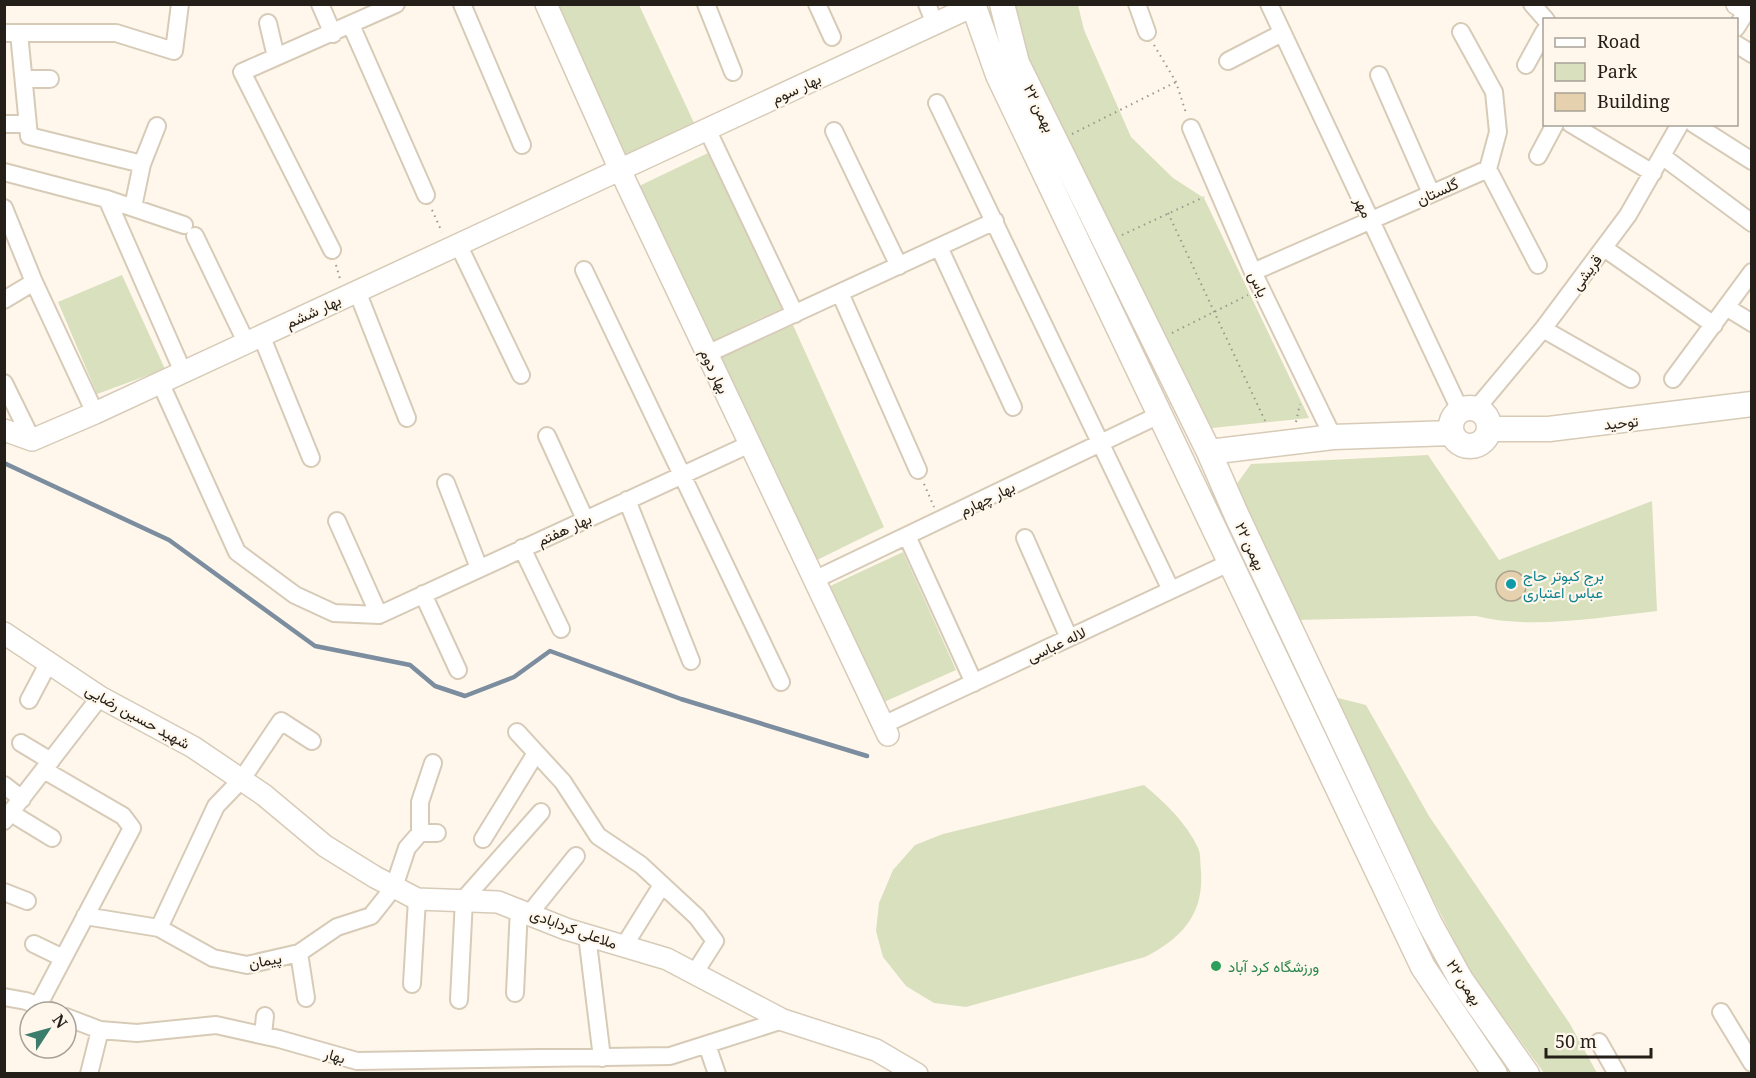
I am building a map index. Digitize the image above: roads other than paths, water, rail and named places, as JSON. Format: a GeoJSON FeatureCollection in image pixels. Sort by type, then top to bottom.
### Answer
{"type":"FeatureCollection","features":[{"type":"Feature","properties":{"kind":"main road","name":"۲۲ بهمن"},"geometry":{"type":"LineString","coordinates":[[1002,4],[1017,63],[1209,453],[1429,922],[1454,967],[1527,1074]]}},
{"type":"Feature","properties":{"kind":"main road","name":"۲۲ بهمن"},"geometry":{"type":"LineString","coordinates":[[973,5],[998,75],[1423,967],[1495,1074]]}},
{"type":"Feature","properties":{"kind":"main road","name":"توحید"},"geometry":{"type":"LineString","coordinates":[[1490,429],[1549,429],[1752,404]]}},
{"type":"Feature","properties":{"kind":"main road"},"geometry":{"type":"LineString","coordinates":[[1468,409],[1489,420],[1490,429],[1487,437],[1473,446],[1457,441],[1452,433],[1451,425],[1468,409]]}},
{"type":"Feature","properties":{"kind":"main road"},"geometry":{"type":"LineString","coordinates":[[1209,453],[1333,437],[1452,433]]}},
{"type":"Feature","properties":{"kind":"main road"},"geometry":{"type":"LineString","coordinates":[[1431,979],[1454,967]]}},
{"type":"Feature","properties":{"kind":"street"},"geometry":{"type":"LineString","coordinates":[[142,164],[29,136],[24,79],[12,33],[116,33],[174,51],[180,4]]}},
{"type":"Feature","properties":{"kind":"street"},"geometry":{"type":"LineString","coordinates":[[320,4],[333,34]]}},
{"type":"Feature","properties":{"kind":"street"},"geometry":{"type":"LineString","coordinates":[[332,250],[242,72],[333,34],[396,4]]}},
{"type":"Feature","properties":{"kind":"street"},"geometry":{"type":"LineString","coordinates":[[462,4],[522,145]]}},
{"type":"Feature","properties":{"kind":"street","name":"بهار دوم"},"geometry":{"type":"LineString","coordinates":[[546,4],[620,170],[885,730]]}},
{"type":"Feature","properties":{"kind":"street"},"geometry":{"type":"LineString","coordinates":[[706,4],[733,72]]}},
{"type":"Feature","properties":{"kind":"street"},"geometry":{"type":"LineString","coordinates":[[817,4],[832,37]]}},
{"type":"Feature","properties":{"kind":"street"},"geometry":{"type":"LineString","coordinates":[[1137,4],[1147,32]]}},
{"type":"Feature","properties":{"kind":"street","name":"مهر"},"geometry":{"type":"LineString","coordinates":[[1269,4],[1370,220],[1468,409]]}},
{"type":"Feature","properties":{"kind":"street"},"geometry":{"type":"LineString","coordinates":[[1532,4],[1544,18]]}},
{"type":"Feature","properties":{"kind":"street","name":"بهار سوم"},"geometry":{"type":"LineString","coordinates":[[620,170],[707,129],[931,14],[973,5]]}},
{"type":"Feature","properties":{"kind":"street"},"geometry":{"type":"LineString","coordinates":[[1738,26],[1747,8]]}},
{"type":"Feature","properties":{"kind":"street"},"geometry":{"type":"LineString","coordinates":[[268,23],[276,57]]}},
{"type":"Feature","properties":{"kind":"street"},"geometry":{"type":"LineString","coordinates":[[351,26],[426,195]]}},
{"type":"Feature","properties":{"kind":"street"},"geometry":{"type":"LineString","coordinates":[[1461,32],[1494,92],[1498,132],[1488,169],[1538,265]]}},
{"type":"Feature","properties":{"kind":"street"},"geometry":{"type":"LineString","coordinates":[[1228,61],[1282,33]]}},
{"type":"Feature","properties":{"kind":"street"},"geometry":{"type":"LineString","coordinates":[[1526,65],[1543,35]]}},
{"type":"Feature","properties":{"kind":"street"},"geometry":{"type":"LineString","coordinates":[[1738,45],[1752,54]]}},
{"type":"Feature","properties":{"kind":"street"},"geometry":{"type":"LineString","coordinates":[[1379,75],[1431,193]]}},
{"type":"Feature","properties":{"kind":"street"},"geometry":{"type":"LineString","coordinates":[[24,79],[50,79]]}},
{"type":"Feature","properties":{"kind":"street"},"geometry":{"type":"LineString","coordinates":[[937,103],[1102,442],[1171,590]]}},
{"type":"Feature","properties":{"kind":"street"},"geometry":{"type":"LineString","coordinates":[[4,124],[27,124]]}},
{"type":"Feature","properties":{"kind":"street"},"geometry":{"type":"LineString","coordinates":[[133,207],[142,164],[157,126]]}},
{"type":"Feature","properties":{"kind":"street"},"geometry":{"type":"LineString","coordinates":[[1538,156],[1554,126]]}},
{"type":"Feature","properties":{"kind":"street"},"geometry":{"type":"LineString","coordinates":[[1574,126],[1653,173]]}},
{"type":"Feature","properties":{"kind":"street","name":"قریشی"},"geometry":{"type":"LineString","coordinates":[[1468,409],[1543,329],[1604,248],[1628,215],[1679,126]]}},
{"type":"Feature","properties":{"kind":"street"},"geometry":{"type":"LineString","coordinates":[[1697,126],[1752,161]]}},
{"type":"Feature","properties":{"kind":"street","name":"یاس"},"geometry":{"type":"LineString","coordinates":[[1191,128],[1253,272],[1333,437]]}},
{"type":"Feature","properties":{"kind":"street"},"geometry":{"type":"LineString","coordinates":[[707,129],[795,314]]}},
{"type":"Feature","properties":{"kind":"street"},"geometry":{"type":"LineString","coordinates":[[834,131],[899,266]]}},
{"type":"Feature","properties":{"kind":"street"},"geometry":{"type":"LineString","coordinates":[[1662,156],[1750,220]]}},
{"type":"Feature","properties":{"kind":"street","name":"گلستان"},"geometry":{"type":"LineString","coordinates":[[1253,272],[1488,169]]}},
{"type":"Feature","properties":{"kind":"street","name":"بهار ششم"},"geometry":{"type":"LineString","coordinates":[[32,441],[620,170]]}},
{"type":"Feature","properties":{"kind":"street"},"geometry":{"type":"LineString","coordinates":[[4,172],[133,207],[190,230],[254,339],[311,458]]}},
{"type":"Feature","properties":{"kind":"street"},"geometry":{"type":"LineString","coordinates":[[107,199],[183,372]]}},
{"type":"Feature","properties":{"kind":"street"},"geometry":{"type":"LineString","coordinates":[[4,208],[34,282],[95,413]]}},
{"type":"Feature","properties":{"kind":"street"},"geometry":{"type":"LineString","coordinates":[[707,354],[995,221]]}},
{"type":"Feature","properties":{"kind":"street"},"geometry":{"type":"LineString","coordinates":[[454,246],[521,375]]}},
{"type":"Feature","properties":{"kind":"street"},"geometry":{"type":"LineString","coordinates":[[939,247],[1013,406]]}},
{"type":"Feature","properties":{"kind":"street"},"geometry":{"type":"LineString","coordinates":[[1604,248],[1714,325]]}},
{"type":"Feature","properties":{"kind":"street"},"geometry":{"type":"LineString","coordinates":[[584,270],[781,682]]}},
{"type":"Feature","properties":{"kind":"street"},"geometry":{"type":"LineString","coordinates":[[1673,379],[1752,272]]}},
{"type":"Feature","properties":{"kind":"street"},"geometry":{"type":"LineString","coordinates":[[4,300],[34,282]]}},
{"type":"Feature","properties":{"kind":"street"},"geometry":{"type":"LineString","coordinates":[[840,293],[918,470]]}},
{"type":"Feature","properties":{"kind":"street"},"geometry":{"type":"LineString","coordinates":[[351,294],[407,418]]}},
{"type":"Feature","properties":{"kind":"street"},"geometry":{"type":"LineString","coordinates":[[1726,308],[1752,323]]}},
{"type":"Feature","properties":{"kind":"street"},"geometry":{"type":"LineString","coordinates":[[1543,329],[1631,379]]}},
{"type":"Feature","properties":{"kind":"street"},"geometry":{"type":"LineString","coordinates":[[160,382],[237,552],[295,595],[334,613],[379,615],[337,521]]}},
{"type":"Feature","properties":{"kind":"street"},"geometry":{"type":"LineString","coordinates":[[4,383],[32,441]]}},
{"type":"Feature","properties":{"kind":"street","name":"بهار چهارم"},"geometry":{"type":"LineString","coordinates":[[814,580],[1159,415]]}},
{"type":"Feature","properties":{"kind":"street"},"geometry":{"type":"LineString","coordinates":[[4,430],[32,441]]}},
{"type":"Feature","properties":{"kind":"street"},"geometry":{"type":"LineString","coordinates":[[547,436],[585,519]]}},
{"type":"Feature","properties":{"kind":"street","name":"بهار هفتم"},"geometry":{"type":"LineString","coordinates":[[379,615],[750,444]]}},
{"type":"Feature","properties":{"kind":"street"},"geometry":{"type":"LineString","coordinates":[[446,483],[479,568]]}},
{"type":"Feature","properties":{"kind":"street"},"geometry":{"type":"LineString","coordinates":[[627,500],[691,661]]}},
{"type":"Feature","properties":{"kind":"street"},"geometry":{"type":"LineString","coordinates":[[907,536],[974,682]]}},
{"type":"Feature","properties":{"kind":"street"},"geometry":{"type":"LineString","coordinates":[[1025,538],[1069,638]]}},
{"type":"Feature","properties":{"kind":"street"},"geometry":{"type":"LineString","coordinates":[[522,548],[561,629]]}},
{"type":"Feature","properties":{"kind":"street","name":"لاله عباسی"},"geometry":{"type":"LineString","coordinates":[[885,730],[974,682],[1229,563]]}},
{"type":"Feature","properties":{"kind":"street"},"geometry":{"type":"LineString","coordinates":[[423,594],[458,670]]}},
{"type":"Feature","properties":{"kind":"street","name":"شهید حسین رضایی"},"geometry":{"type":"LineString","coordinates":[[5,634],[100,697],[193,747],[242,779]]}},
{"type":"Feature","properties":{"kind":"street"},"geometry":{"type":"LineString","coordinates":[[29,700],[49,662]]}},
{"type":"Feature","properties":{"kind":"street"},"geometry":{"type":"LineString","coordinates":[[52,838],[8,817],[100,697]]}},
{"type":"Feature","properties":{"kind":"street"},"geometry":{"type":"LineString","coordinates":[[159,928],[216,806],[242,779],[281,721],[312,741]]}},
{"type":"Feature","properties":{"kind":"street"},"geometry":{"type":"LineString","coordinates":[[517,732],[563,782],[598,836],[618,848],[662,885],[697,917],[715,941],[694,974]]}},
{"type":"Feature","properties":{"kind":"street"},"geometry":{"type":"LineString","coordinates":[[21,743],[48,766],[123,816],[132,828],[63,958],[49,1000]]}},
{"type":"Feature","properties":{"kind":"street"},"geometry":{"type":"LineString","coordinates":[[483,839],[536,753]]}},
{"type":"Feature","properties":{"kind":"street"},"geometry":{"type":"LineString","coordinates":[[433,763],[420,802],[420,833],[437,833]]}},
{"type":"Feature","properties":{"kind":"street","name":"ملاعلی کردابادی"},"geometry":{"type":"LineString","coordinates":[[242,779],[325,846],[417,899],[498,902],[587,935],[667,959],[783,1020],[876,1050],[917,1074]]}},
{"type":"Feature","properties":{"kind":"street"},"geometry":{"type":"LineString","coordinates":[[4,785],[22,799]]}},
{"type":"Feature","properties":{"kind":"street"},"geometry":{"type":"LineString","coordinates":[[459,1000],[464,899],[541,812]]}},
{"type":"Feature","properties":{"kind":"street","name":"پیمان"},"geometry":{"type":"LineString","coordinates":[[86,916],[159,928],[213,958],[247,965],[300,953],[337,927],[371,916],[394,887],[407,848],[420,833]]}},
{"type":"Feature","properties":{"kind":"street"},"geometry":{"type":"LineString","coordinates":[[514,993],[524,911],[576,856]]}},
{"type":"Feature","properties":{"kind":"street"},"geometry":{"type":"LineString","coordinates":[[624,946],[662,885]]}},
{"type":"Feature","properties":{"kind":"street"},"geometry":{"type":"LineString","coordinates":[[4,892],[27,901]]}},
{"type":"Feature","properties":{"kind":"street"},"geometry":{"type":"LineString","coordinates":[[412,984],[417,899]]}},
{"type":"Feature","properties":{"kind":"street"},"geometry":{"type":"LineString","coordinates":[[587,935],[602,1058]]}},
{"type":"Feature","properties":{"kind":"street"},"geometry":{"type":"LineString","coordinates":[[34,944],[63,958]]}},
{"type":"Feature","properties":{"kind":"street"},"geometry":{"type":"LineString","coordinates":[[300,953],[306,999]]}},
{"type":"Feature","properties":{"kind":"street"},"geometry":{"type":"LineString","coordinates":[[1721,1012],[1752,1063]]}},
{"type":"Feature","properties":{"kind":"street"},"geometry":{"type":"LineString","coordinates":[[263,1035],[265,1016]]}},
{"type":"Feature","properties":{"kind":"street","name":"بهار"},"geometry":{"type":"LineString","coordinates":[[78,1022],[100,1030],[137,1033],[216,1025],[263,1035],[357,1061],[444,1067],[491,1067],[602,1058],[670,1056],[783,1020]]}},
{"type":"Feature","properties":{"kind":"street"},"geometry":{"type":"LineString","coordinates":[[89,1074],[100,1030]]}},
{"type":"Feature","properties":{"kind":"street"},"geometry":{"type":"LineString","coordinates":[[1599,1042],[1617,1074]]}},
{"type":"Feature","properties":{"kind":"street"},"geometry":{"type":"LineString","coordinates":[[707,1045],[717,1074]]}},
{"type":"Feature","properties":{"kind":"waterway"},"geometry":{"type":"LineString","coordinates":[[4,463],[169,540],[315,646],[410,665],[435,686],[465,696],[514,677],[550,651],[681,699],[867,756]]}},
{"type":"Feature","properties":{"kind":"place","name":"برج کبوتر حاج عباس اعتباری"},"geometry":{"type":"Point","coordinates":[1511,584]}},
{"type":"Feature","properties":{"kind":"place","name":"ورزشگاه کرد آباد"},"geometry":{"type":"Point","coordinates":[1216,966]}}]}
